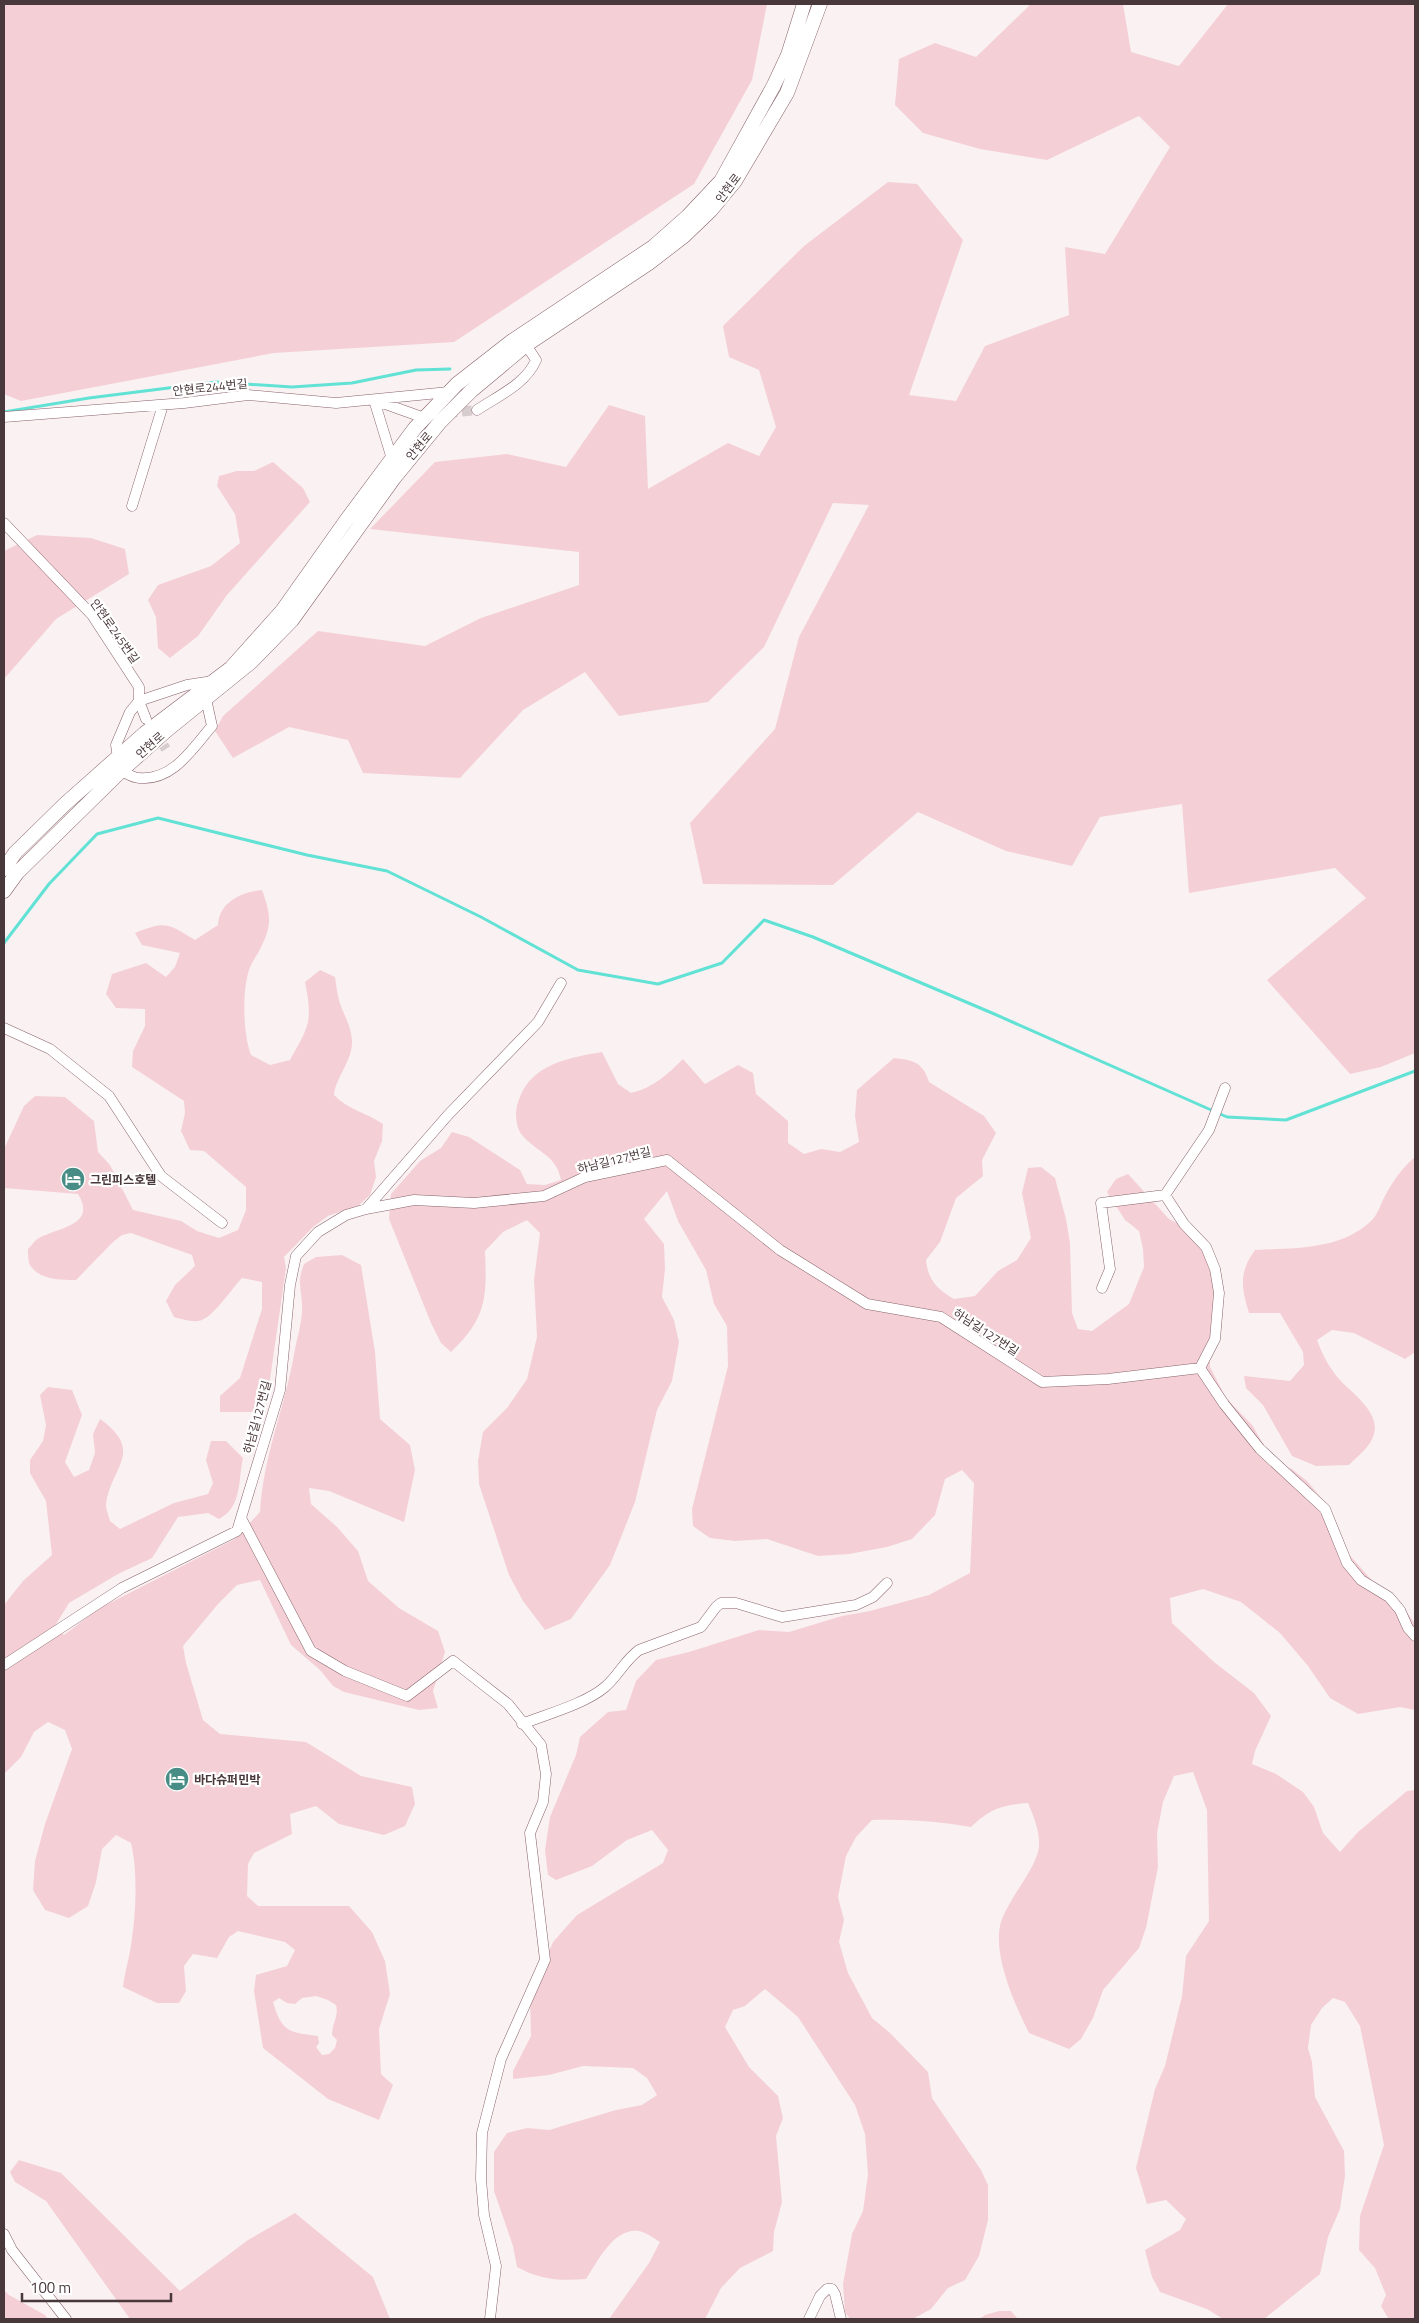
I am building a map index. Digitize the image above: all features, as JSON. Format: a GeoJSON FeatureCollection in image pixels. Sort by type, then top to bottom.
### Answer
{"type":"FeatureCollection","features":[{"type":"Feature","properties":{"kind":"street","name":"안현로"},"geometry":{"type":"LineString","coordinates":[[4,891],[17,873],[119,764],[145,733],[231,668],[282,611],[415,428],[449,392],[512,341],[653,247],[688,216],[721,181],[774,85],[788,55],[804,4]]}},
{"type":"Feature","properties":{"kind":"street","name":"안현로"},"geometry":{"type":"LineString","coordinates":[[4,869],[15,853],[65,804],[206,699],[252,662],[292,620],[394,478],[440,422],[471,391],[526,344],[650,263],[684,236],[711,210],[734,181],[787,93],[820,4]]}},
{"type":"Feature","properties":{"kind":"street"},"geometry":{"type":"LineString","coordinates":[[477,410],[520,381],[533,368],[536,360],[526,344]]}},
{"type":"Feature","properties":{"kind":"street","name":"안현로244번길"},"geometry":{"type":"LineString","coordinates":[[4,417],[163,405],[248,395],[336,403],[449,392]]}},
{"type":"Feature","properties":{"kind":"street"},"geometry":{"type":"LineString","coordinates":[[374,400],[419,416]]}},
{"type":"Feature","properties":{"kind":"street"},"geometry":{"type":"LineString","coordinates":[[374,400],[392,459]]}},
{"type":"Feature","properties":{"kind":"street"},"geometry":{"type":"LineString","coordinates":[[132,506],[163,405]]}},
{"type":"Feature","properties":{"kind":"street","name":"안현로245번길"},"geometry":{"type":"LineString","coordinates":[[4,523],[92,615],[139,687],[139,701],[146,719]]}},
{"type":"Feature","properties":{"kind":"street"},"geometry":{"type":"LineString","coordinates":[[206,699],[212,726],[174,769],[160,775],[138,778],[119,764],[116,745],[130,712],[139,701],[187,685],[214,680]]}},
{"type":"Feature","properties":{"kind":"street"},"geometry":{"type":"LineString","coordinates":[[366,1209],[448,1114],[538,1022],[561,983]]}},
{"type":"Feature","properties":{"kind":"street"},"geometry":{"type":"LineString","coordinates":[[4,1028],[50,1049],[109,1096],[160,1176],[222,1223]]}},
{"type":"Feature","properties":{"kind":"street"},"geometry":{"type":"LineString","coordinates":[[1102,1288],[1110,1269],[1101,1203],[1164,1195],[1209,1130],[1225,1088]]}},
{"type":"Feature","properties":{"kind":"street","name":"하남길127번길"},"geometry":{"type":"LineString","coordinates":[[4,1665],[122,1588],[237,1531],[280,1390],[290,1285],[296,1256],[318,1232],[346,1215],[366,1209],[414,1200],[474,1203],[544,1196],[585,1178],[667,1160],[780,1250],[867,1304],[941,1317],[1042,1382],[1108,1378],[1200,1368]]}},
{"type":"Feature","properties":{"kind":"street"},"geometry":{"type":"LineString","coordinates":[[1164,1195],[1184,1224],[1206,1247],[1215,1269],[1220,1293],[1215,1339],[1200,1368],[1224,1404],[1260,1449],[1325,1509],[1347,1563],[1361,1580],[1388,1596],[1400,1610],[1408,1628],[1415,1636]]}},
{"type":"Feature","properties":{"kind":"street"},"geometry":{"type":"LineString","coordinates":[[241,1518],[311,1651],[345,1671],[407,1696],[453,1661],[508,1704],[522,1724],[541,1745],[546,1774],[543,1802],[530,1833],[545,1960],[501,2059],[482,2133],[481,2179],[484,2215],[496,2266],[490,2319]]}},
{"type":"Feature","properties":{"kind":"street"},"geometry":{"type":"LineString","coordinates":[[522,1724],[585,1699],[604,1688],[631,1656],[639,1650],[701,1627],[716,1607],[722,1603],[736,1604],[782,1617],[856,1605],[873,1597],[886,1584]]}},
{"type":"Feature","properties":{"kind":"street"},"geometry":{"type":"LineString","coordinates":[[4,2234],[12,2250],[66,2319]]}},
{"type":"Feature","properties":{"kind":"street"},"geometry":{"type":"LineString","coordinates":[[809,2319],[820,2296],[827,2288],[832,2289],[835,2294],[841,2319]]}},
{"type":"Feature","properties":{"kind":"shaded area"},"geometry":{"type":"Polygon","coordinates":[[[4,4],[767,4],[752,80],[694,184],[454,342],[274,353],[21,401],[4,394],[4,4]]]}},
{"type":"Feature","properties":{"kind":"shaded area"},"geometry":{"type":"Polygon","coordinates":[[[1028,4],[1123,4],[1131,52],[1179,66],[1228,4],[1415,4],[1415,1053],[1381,1067],[1350,1074],[1267,980],[1366,898],[1335,868],[1189,893],[1182,804],[1100,817],[1072,866],[1006,851],[918,812],[833,885],[703,884],[690,823],[775,729],[799,637],[869,505],[833,503],[764,647],[708,702],[619,716],[585,672],[523,710],[460,778],[363,773],[348,740],[289,727],[233,758],[215,731],[223,716],[318,631],[425,646],[481,618],[579,585],[579,552],[370,529],[435,462],[507,454],[566,467],[609,405],[645,416],[648,489],[728,443],[759,456],[776,427],[759,370],[729,357],[723,326],[804,246],[888,182],[917,184],[963,240],[909,395],[956,401],[985,346],[1069,315],[1065,247],[1105,254],[1170,147],[1139,116],[1047,160],[980,149],[923,133],[895,105],[899,59],[935,43],[976,57],[1029,6],[1028,4]]]}},
{"type":"Feature","properties":{"kind":"shaded area"},"geometry":{"type":"Polygon","coordinates":[[[273,462],[303,488],[310,502],[227,595],[198,636],[170,658],[158,648],[156,617],[148,600],[158,585],[211,566],[240,543],[235,514],[217,486],[219,476],[237,471],[254,471],[273,462]]]}},
{"type":"Feature","properties":{"kind":"shaded area"},"geometry":{"type":"Polygon","coordinates":[[[37,535],[91,538],[125,549],[129,574],[56,619],[4,679],[4,551],[37,535]]]}},
{"type":"Feature","properties":{"kind":"shaded area"},"geometry":{"type":"Polygon","coordinates":[[[262,890],[268,908],[268,929],[263,944],[249,970],[244,1001],[246,1036],[251,1055],[270,1065],[290,1060],[308,1023],[309,1006],[305,982],[320,970],[335,977],[339,1000],[349,1024],[352,1048],[335,1088],[334,1095],[345,1104],[383,1124],[382,1141],[374,1161],[376,1177],[370,1195],[359,1205],[328,1216],[313,1227],[284,1257],[286,1268],[269,1386],[258,1412],[220,1412],[220,1396],[240,1378],[262,1309],[262,1282],[242,1278],[215,1310],[198,1321],[174,1317],[166,1301],[175,1285],[195,1266],[192,1255],[131,1233],[122,1235],[113,1242],[76,1280],[51,1278],[39,1274],[30,1265],[28,1249],[39,1238],[74,1224],[80,1219],[83,1212],[83,1204],[78,1194],[4,1188],[4,1149],[24,1106],[35,1096],[65,1097],[94,1121],[98,1152],[110,1165],[133,1210],[181,1221],[197,1231],[219,1238],[238,1230],[246,1210],[246,1187],[204,1151],[190,1150],[181,1131],[185,1113],[184,1101],[132,1067],[133,1051],[145,1026],[145,1009],[116,1008],[106,994],[112,974],[146,963],[166,977],[175,967],[180,953],[142,945],[135,933],[160,925],[172,927],[195,940],[218,925],[222,910],[227,904],[247,893],[262,890]]]}},
{"type":"Feature","properties":{"kind":"shaded area"},"geometry":{"type":"Polygon","coordinates":[[[602,1052],[618,1084],[631,1093],[653,1084],[683,1059],[705,1084],[738,1065],[753,1073],[756,1094],[788,1121],[788,1143],[804,1154],[821,1149],[840,1152],[859,1142],[855,1116],[857,1090],[894,1058],[916,1063],[924,1070],[929,1082],[984,1116],[996,1133],[982,1160],[983,1176],[956,1198],[940,1242],[926,1260],[934,1283],[954,1299],[975,1296],[998,1271],[1017,1260],[1031,1238],[1022,1193],[1028,1168],[1041,1167],[1055,1178],[1070,1243],[1072,1313],[1078,1329],[1092,1331],[1129,1304],[1144,1267],[1139,1231],[1125,1220],[1107,1192],[1116,1179],[1128,1174],[1169,1219],[1206,1238],[1213,1255],[1217,1286],[1209,1345],[1210,1367],[1226,1398],[1253,1426],[1273,1462],[1292,1469],[1307,1481],[1328,1506],[1347,1552],[1375,1584],[1399,1601],[1415,1624],[1415,1710],[1400,1707],[1358,1714],[1330,1698],[1308,1666],[1280,1633],[1241,1602],[1203,1589],[1170,1598],[1172,1623],[1214,1662],[1254,1693],[1271,1716],[1255,1751],[1252,1764],[1276,1774],[1303,1792],[1314,1807],[1323,1833],[1340,1852],[1358,1832],[1407,1791],[1415,1790],[1415,2319],[1388,2318],[1381,2306],[1386,2295],[1375,2268],[1359,2250],[1360,2216],[1384,2145],[1360,2026],[1345,2002],[1333,1998],[1322,2008],[1311,2025],[1308,2048],[1312,2062],[1315,2097],[1344,2151],[1345,2176],[1340,2209],[1328,2237],[1320,2274],[1264,2319],[1223,2319],[1207,2309],[1160,2292],[1152,2277],[1145,2250],[1180,2230],[1186,2219],[1166,2200],[1147,2204],[1136,2168],[1155,2089],[1165,2066],[1182,1996],[1186,1956],[1209,1921],[1207,1810],[1193,1772],[1174,1776],[1163,1802],[1157,1833],[1158,1867],[1146,1928],[1139,1948],[1103,1990],[1093,2018],[1081,2039],[1069,2049],[1029,2033],[1011,1993],[999,1946],[999,1932],[1002,1919],[1038,1852],[1038,1833],[1028,1803],[996,1809],[971,1827],[922,1821],[872,1820],[856,1837],[846,1856],[838,1897],[844,1920],[839,1942],[848,1973],[872,2018],[890,2033],[928,2072],[932,2098],[981,2170],[988,2185],[988,2220],[979,2256],[965,2280],[948,2288],[931,2309],[913,2319],[850,2319],[845,2312],[843,2284],[852,2234],[863,2211],[868,2174],[865,2134],[855,2105],[798,2017],[765,1989],[745,2006],[733,2010],[725,2027],[749,2067],[778,2096],[783,2118],[776,2136],[782,2202],[774,2232],[773,2251],[740,2268],[721,2288],[705,2319],[609,2319],[649,2263],[660,2242],[639,2231],[630,2231],[614,2240],[601,2255],[586,2279],[550,2279],[534,2275],[517,2267],[513,2246],[494,2191],[494,2152],[507,2133],[527,2128],[549,2130],[616,2110],[642,2105],[657,2095],[647,2078],[633,2068],[583,2066],[549,2075],[513,2079],[513,2071],[531,2036],[530,1994],[553,1942],[577,1915],[663,1863],[668,1850],[652,1830],[627,1840],[592,1866],[556,1880],[548,1875],[545,1850],[550,1817],[576,1755],[580,1737],[608,1712],[626,1710],[636,1681],[656,1660],[689,1652],[759,1630],[789,1632],[842,1616],[870,1611],[929,1595],[970,1573],[974,1483],[962,1470],[945,1479],[935,1515],[912,1539],[887,1547],[849,1554],[818,1556],[767,1539],[735,1541],[710,1538],[693,1526],[692,1509],[728,1366],[727,1326],[714,1304],[706,1270],[678,1221],[667,1191],[644,1219],[664,1244],[665,1269],[662,1297],[674,1320],[679,1342],[672,1381],[657,1410],[635,1502],[610,1565],[571,1619],[545,1630],[523,1601],[509,1575],[479,1484],[478,1461],[483,1432],[507,1408],[527,1379],[537,1337],[534,1280],[540,1233],[527,1220],[503,1232],[485,1251],[486,1281],[482,1306],[472,1328],[451,1352],[441,1343],[431,1323],[389,1219],[391,1194],[420,1161],[441,1148],[452,1132],[469,1137],[520,1170],[527,1184],[545,1185],[561,1180],[559,1171],[550,1159],[528,1141],[518,1129],[516,1121],[517,1106],[522,1092],[529,1081],[539,1072],[562,1061],[602,1052]]]}},
{"type":"Feature","properties":{"kind":"shaded area"},"geometry":{"type":"Polygon","coordinates":[[[1415,1157],[1415,1352],[1405,1359],[1354,1333],[1332,1330],[1317,1340],[1333,1371],[1364,1404],[1373,1418],[1375,1426],[1370,1443],[1349,1465],[1316,1466],[1292,1456],[1263,1405],[1246,1388],[1244,1376],[1290,1381],[1304,1365],[1303,1352],[1280,1313],[1249,1313],[1243,1287],[1246,1265],[1255,1250],[1317,1246],[1347,1237],[1360,1230],[1374,1218],[1394,1180],[1415,1157]]]}},
{"type":"Feature","properties":{"kind":"shaded area"},"geometry":{"type":"Polygon","coordinates":[[[342,1255],[361,1265],[375,1352],[380,1419],[410,1445],[415,1470],[404,1522],[329,1491],[309,1488],[311,1504],[337,1527],[358,1551],[368,1581],[399,1608],[438,1631],[445,1652],[433,1691],[438,1708],[419,1710],[344,1692],[333,1686],[320,1670],[291,1645],[260,1580],[237,1585],[218,1604],[183,1646],[186,1663],[203,1720],[220,1734],[306,1742],[361,1776],[412,1787],[415,1804],[405,1826],[384,1835],[339,1824],[316,1806],[290,1814],[292,1834],[254,1853],[248,1864],[247,1896],[258,1906],[349,1906],[372,1932],[385,1961],[390,1994],[379,2029],[381,2074],[393,2085],[379,2120],[328,2099],[263,2048],[254,1991],[256,1975],[287,1966],[295,1950],[285,1942],[238,1931],[229,1937],[217,1958],[193,1954],[184,1966],[186,1991],[179,2003],[157,2003],[123,1987],[131,1945],[135,1907],[135,1867],[131,1843],[116,1835],[102,1849],[96,1882],[88,1906],[69,1918],[45,1910],[33,1890],[35,1861],[45,1824],[72,1749],[65,1730],[48,1722],[34,1732],[21,1757],[4,1774],[4,1605],[23,1581],[52,1555],[46,1501],[30,1473],[30,1460],[43,1441],[46,1425],[40,1395],[48,1387],[72,1390],[82,1415],[65,1462],[74,1477],[89,1470],[95,1453],[93,1434],[100,1419],[114,1431],[121,1441],[122,1460],[109,1492],[106,1505],[110,1521],[120,1529],[174,1503],[208,1494],[213,1483],[206,1460],[211,1441],[226,1441],[243,1458],[238,1493],[232,1508],[226,1514],[219,1519],[208,1513],[178,1517],[152,1558],[118,1574],[69,1603],[55,1626],[64,1635],[98,1609],[235,1539],[260,1512],[265,1471],[286,1390],[301,1321],[301,1275],[304,1264],[316,1257],[342,1255]],[[316,1996],[302,1998],[295,2004],[287,2003],[279,1998],[273,2002],[283,2025],[288,2029],[318,2036],[319,2043],[316,2047],[322,2055],[329,2054],[335,2048],[337,2040],[332,2035],[337,2013],[336,2005],[316,1996]]]}},
{"type":"Feature","properties":{"kind":"shaded area"},"geometry":{"type":"Polygon","coordinates":[[[19,2160],[61,2173],[180,2291],[248,2240],[295,2213],[373,2277],[390,2319],[130,2319],[46,2201],[15,2182],[10,2172],[19,2160]]]}},
{"type":"Feature","properties":{"kind":"shaded area"},"geometry":{"type":"Polygon","coordinates":[[[4,2290],[9,2295],[45,2315],[48,2319],[4,2319],[4,2290]]]}},
{"type":"Feature","properties":{"kind":"shaded area"},"geometry":{"type":"Polygon","coordinates":[[[999,2311],[1011,2311],[1018,2319],[979,2319],[985,2315],[999,2311]]]}},
{"type":"Feature","properties":{"kind":"waterway"},"geometry":{"type":"LineString","coordinates":[[4,412],[89,398],[216,382],[292,387],[352,383],[416,370],[450,369]]}},
{"type":"Feature","properties":{"kind":"waterway"},"geometry":{"type":"LineString","coordinates":[[4,943],[49,884],[97,834],[158,818],[307,855],[387,871],[481,917],[578,970],[658,984],[722,963],[764,920],[813,937],[992,1013],[1227,1117],[1286,1120],[1415,1071]]}},
{"type":"Feature","properties":{"kind":"tunnel"},"geometry":{"type":"LineString","coordinates":[[447,413],[477,410]]}},
{"type":"Feature","properties":{"kind":"tunnel"},"geometry":{"type":"LineString","coordinates":[[155,733],[166,749]]}},
{"type":"Feature","properties":{"kind":"place","name":"그린피스호텔"},"geometry":{"type":"Point","coordinates":[73,1179]}},
{"type":"Feature","properties":{"kind":"place","name":"바다슈퍼민박"},"geometry":{"type":"Point","coordinates":[177,1779]}}]}
